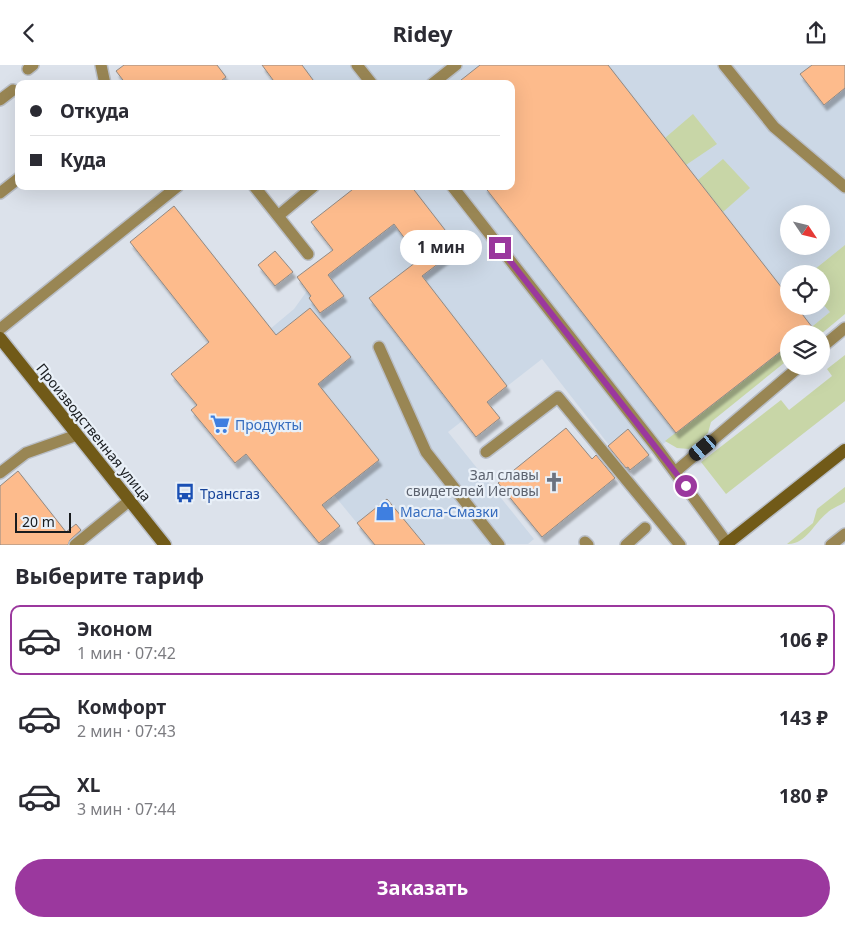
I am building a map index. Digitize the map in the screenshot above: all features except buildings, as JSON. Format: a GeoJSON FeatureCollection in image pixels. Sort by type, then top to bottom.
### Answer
{"type":"FeatureCollection","features":[{"type":"Feature","properties":{"kind":"main road","name":"Производственная улица"},"geometry":{"type":"LineString","coordinates":[[0,338],[165,545]]}},
{"type":"Feature","properties":{"kind":"main road"},"geometry":{"type":"LineString","coordinates":[[726,544],[845,450]]}},
{"type":"Feature","properties":{"kind":"lane"},"geometry":{"type":"LineString","coordinates":[[101,65],[104,80]]}},
{"type":"Feature","properties":{"kind":"lane"},"geometry":{"type":"LineString","coordinates":[[357,65],[369,80]]}},
{"type":"Feature","properties":{"kind":"lane"},"geometry":{"type":"LineString","coordinates":[[437,80],[456,65]]}},
{"type":"Feature","properties":{"kind":"lane"},"geometry":{"type":"LineString","coordinates":[[724,65],[774,127],[845,187]]}},
{"type":"Feature","properties":{"kind":"lane"},"geometry":{"type":"LineString","coordinates":[[0,100],[13,90]]}},
{"type":"Feature","properties":{"kind":"lane"},"geometry":{"type":"LineString","coordinates":[[0,193],[15,181]]}},
{"type":"Feature","properties":{"kind":"lane"},"geometry":{"type":"LineString","coordinates":[[0,329],[173,190]]}},
{"type":"Feature","properties":{"kind":"lane"},"geometry":{"type":"LineString","coordinates":[[257,190],[308,254]]}},
{"type":"Feature","properties":{"kind":"lane"},"geometry":{"type":"LineString","coordinates":[[278,216],[309,190]]}},
{"type":"Feature","properties":{"kind":"lane"},"geometry":{"type":"LineString","coordinates":[[455,190],[675,472],[726,544]]}},
{"type":"Feature","properties":{"kind":"lane"},"geometry":{"type":"LineString","coordinates":[[830,340],[845,328]]}},
{"type":"Feature","properties":{"kind":"lane"},"geometry":{"type":"LineString","coordinates":[[379,347],[426,452],[499,545]]}},
{"type":"Feature","properties":{"kind":"lane"},"geometry":{"type":"LineString","coordinates":[[675,472],[789,375]]}},
{"type":"Feature","properties":{"kind":"lane"},"geometry":{"type":"LineString","coordinates":[[486,452],[558,397],[680,545]]}},
{"type":"Feature","properties":{"kind":"lane"},"geometry":{"type":"LineString","coordinates":[[0,473],[26,453],[77,435]]}},
{"type":"Feature","properties":{"kind":"lane"},"geometry":{"type":"LineString","coordinates":[[75,545],[129,501]]}},
{"type":"Feature","properties":{"kind":"lane"},"geometry":{"type":"LineString","coordinates":[[626,545],[646,528]]}},
{"type":"Feature","properties":{"kind":"lane"},"geometry":{"type":"LineString","coordinates":[[831,545],[845,534]]}},
{"type":"Feature","properties":{"kind":"shaded area"},"geometry":{"type":"Polygon","coordinates":[[[302,65],[845,65],[845,300],[830,312],[830,265],[780,265],[780,315],[826,315],[814,325],[780,325],[780,352],[630,470],[542,359],[448,432],[534,539],[528,544],[425,544],[387,499],[357,523],[227,365],[294,309],[307,291],[423,201],[414,190],[515,190],[515,80],[313,80],[302,65]]]}},
{"type":"Feature","properties":{"kind":"green space"},"geometry":{"type":"Polygon","coordinates":[[[693,114],[717,144],[686,165],[665,138],[693,114]]]}},
{"type":"Feature","properties":{"kind":"green space"},"geometry":{"type":"Polygon","coordinates":[[[723,159],[750,188],[723,212],[698,180],[723,159]]]}},
{"type":"Feature","properties":{"kind":"green space"},"geometry":{"type":"Polygon","coordinates":[[[845,245],[845,314],[830,326],[814,325],[826,315],[830,315],[830,265],[820,265],[845,245]]]}},
{"type":"Feature","properties":{"kind":"green space"},"geometry":{"type":"Polygon","coordinates":[[[780,352],[780,366],[711,422],[708,433],[689,449],[677,448],[665,441],[780,352]]]}},
{"type":"Feature","properties":{"kind":"green space"},"geometry":{"type":"Polygon","coordinates":[[[845,355],[845,401],[726,494],[701,462],[781,400],[789,410],[832,376],[830,367],[845,355]]]}},
{"type":"Feature","properties":{"kind":"green space"},"geometry":{"type":"Polygon","coordinates":[[[845,487],[845,502],[822,517],[805,537],[794,543],[787,544],[813,523],[817,509],[845,487]]]}},
{"type":"Feature","properties":{"kind":"place","name":"Продукты"},"geometry":{"type":"Point","coordinates":[220,424]}},
{"type":"Feature","properties":{"kind":"place","name":"Зал славы свидетелей Иеговы"},"geometry":{"type":"Point","coordinates":[554,482]}},
{"type":"Feature","properties":{"kind":"place","name":"Трансгаз"},"geometry":{"type":"Point","coordinates":[185,493]}},
{"type":"Feature","properties":{"kind":"place","name":"Масла-Смазки"},"geometry":{"type":"Point","coordinates":[385,511]}},
{"type":"Feature","properties":{"kind":"route"},"geometry":{"type":"LineString","coordinates":[[500,248],[686,486]]}}]}
